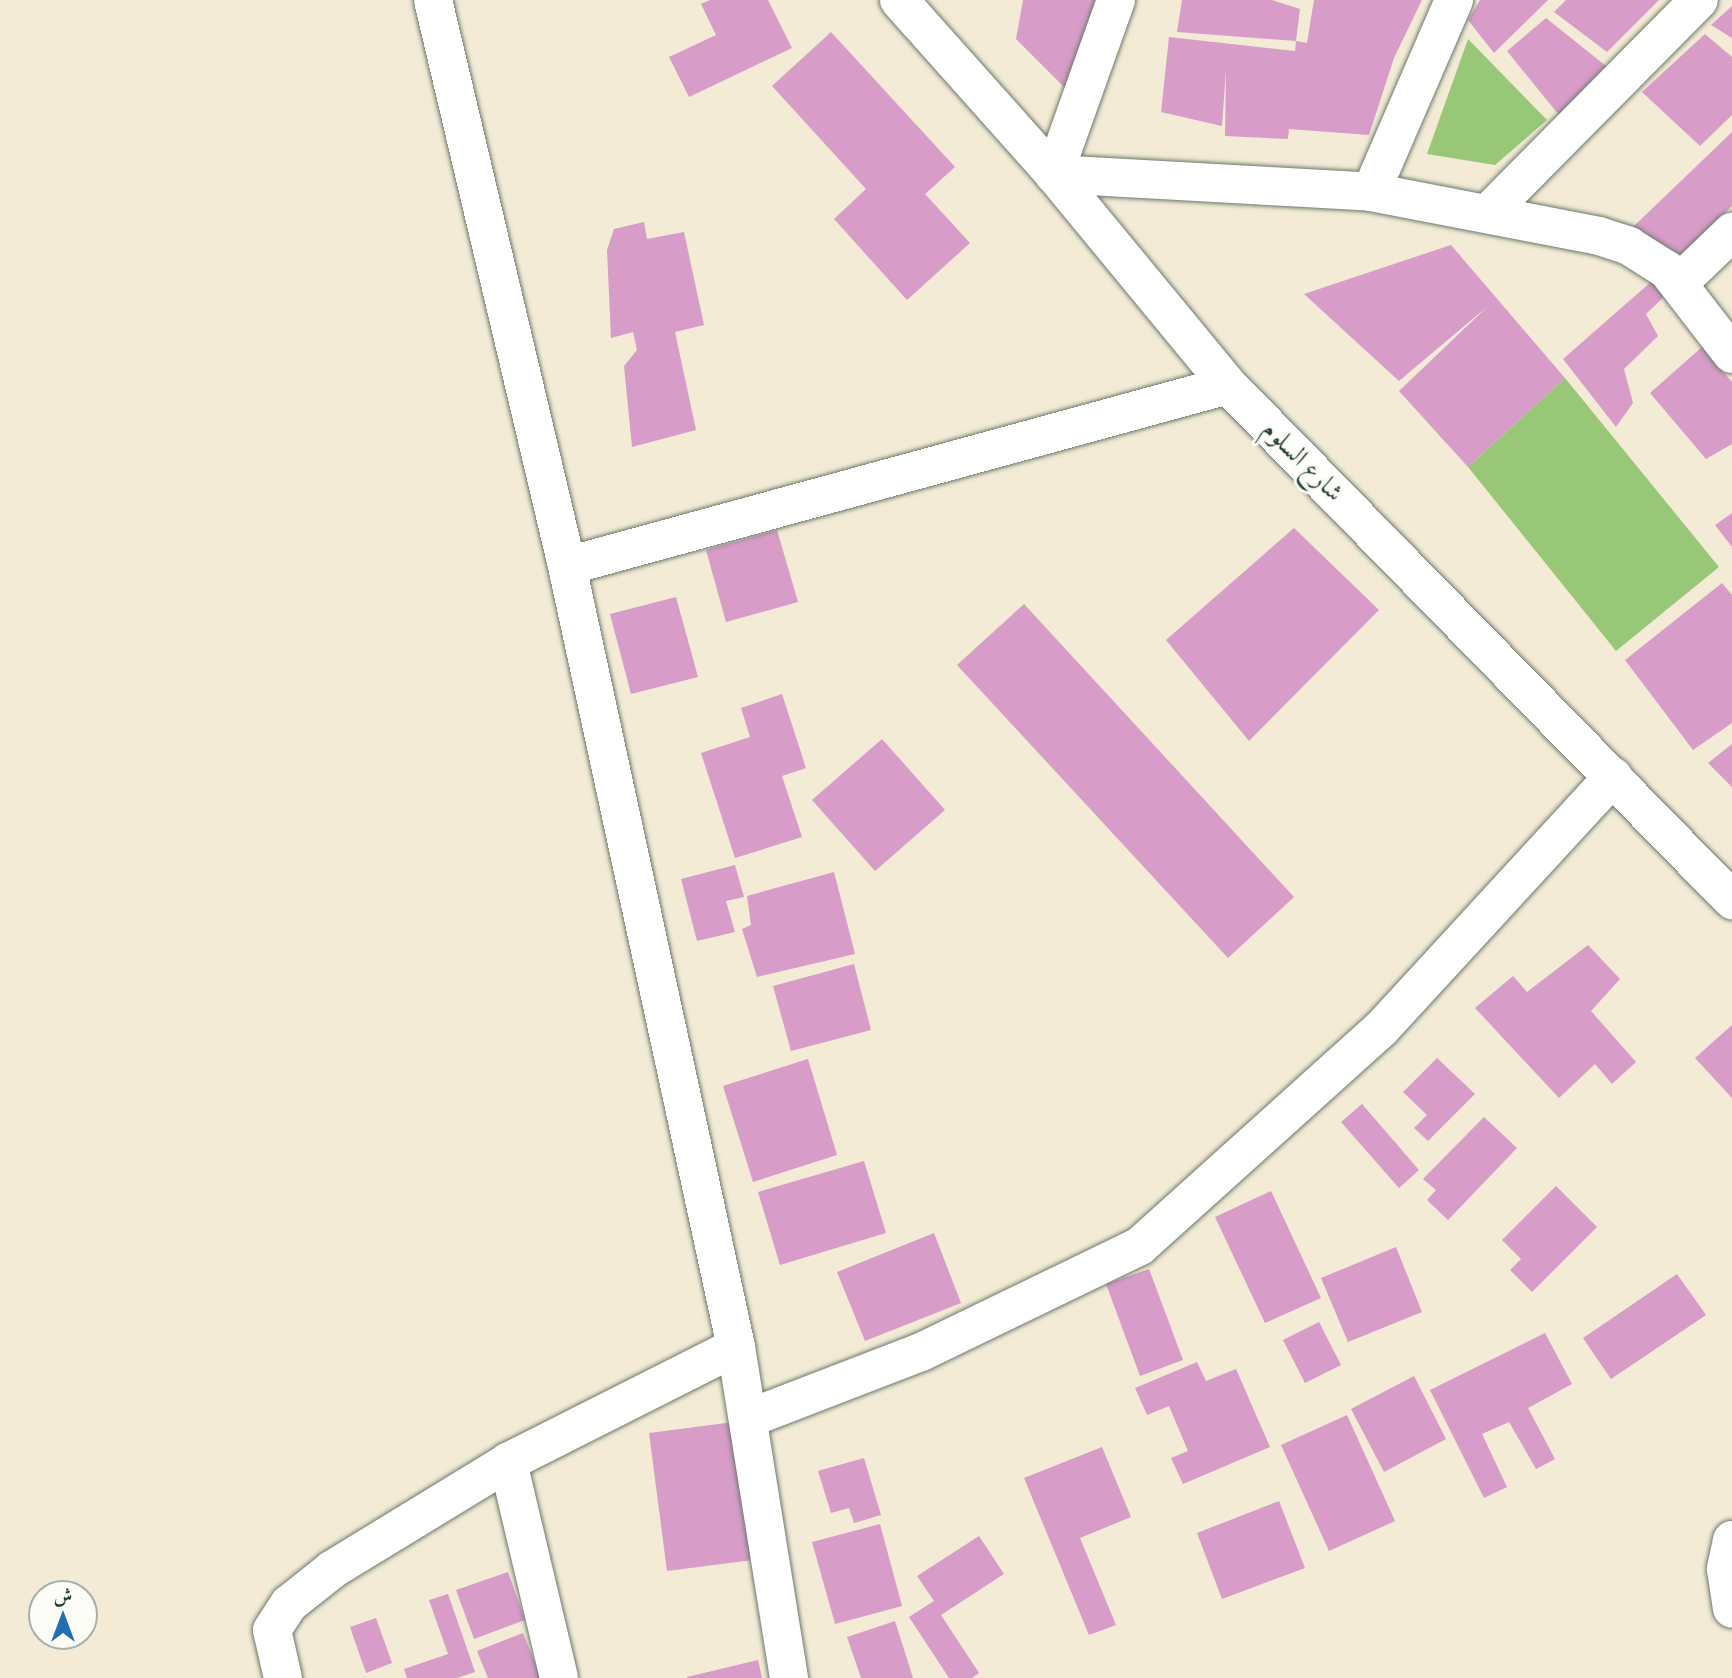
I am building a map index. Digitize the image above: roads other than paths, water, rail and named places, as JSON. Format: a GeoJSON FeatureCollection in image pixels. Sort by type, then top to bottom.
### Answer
{"type":"FeatureCollection","features":[{"type":"Feature","properties":{"kind":"street"},"geometry":{"type":"LineString","coordinates":[[433,0],[567,566],[736,1348],[750,1418],[789,1678]]}},
{"type":"Feature","properties":{"kind":"street","name":"شارع السلوم"},"geometry":{"type":"LineString","coordinates":[[899,0],[1054,174],[1228,385],[1732,900]]}},
{"type":"Feature","properties":{"kind":"street"},"geometry":{"type":"LineString","coordinates":[[1116,0],[1054,174],[1371,192],[1599,236],[1655,261],[1679,283],[1732,354]]}},
{"type":"Feature","properties":{"kind":"street"},"geometry":{"type":"LineString","coordinates":[[1371,192],[1454,0]]}},
{"type":"Feature","properties":{"kind":"street"},"geometry":{"type":"LineString","coordinates":[[1487,214],[1699,0]]}},
{"type":"Feature","properties":{"kind":"street"},"geometry":{"type":"LineString","coordinates":[[1679,283],[1732,232]]}},
{"type":"Feature","properties":{"kind":"street"},"geometry":{"type":"LineString","coordinates":[[567,566],[1228,385]]}},
{"type":"Feature","properties":{"kind":"street"},"geometry":{"type":"LineString","coordinates":[[750,1418],[921,1352],[1140,1246],[1381,1029],[1613,777]]}},
{"type":"Feature","properties":{"kind":"street"},"geometry":{"type":"LineString","coordinates":[[283,1678],[272,1630],[289,1604],[333,1569],[508,1462],[736,1348]]}},
{"type":"Feature","properties":{"kind":"street"},"geometry":{"type":"LineString","coordinates":[[508,1462],[559,1678]]}},
{"type":"Feature","properties":{"kind":"street"},"geometry":{"type":"LineString","coordinates":[[1732,1540],[1726,1569],[1732,1609]]}}]}
